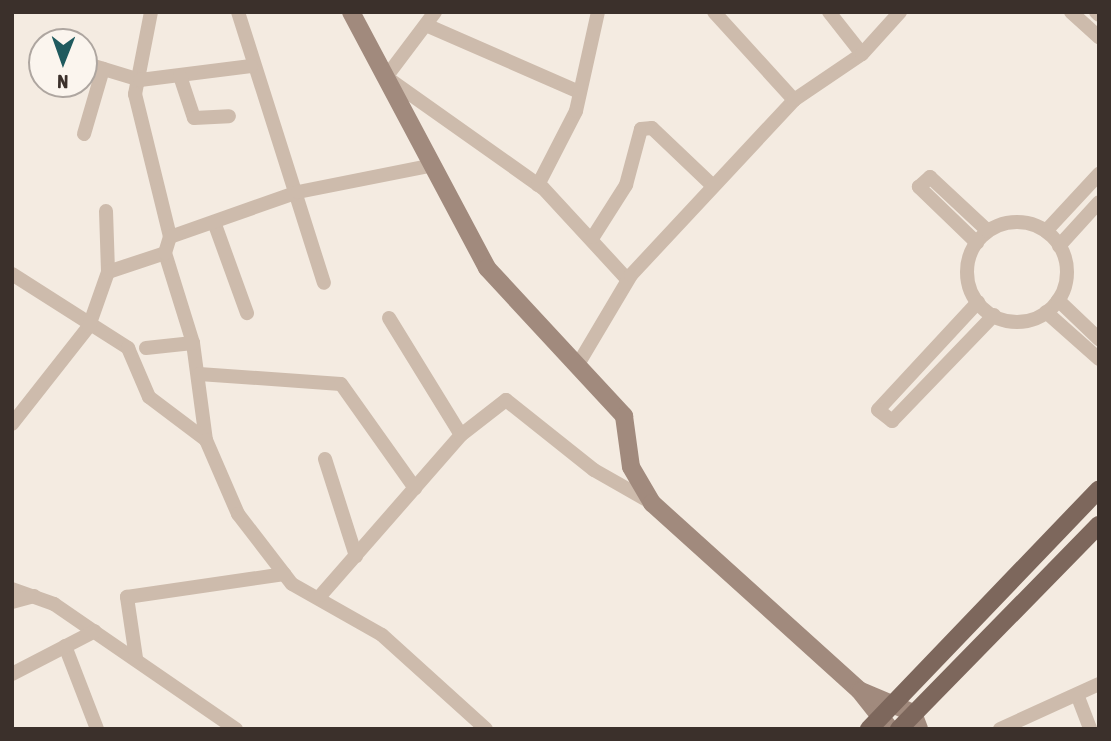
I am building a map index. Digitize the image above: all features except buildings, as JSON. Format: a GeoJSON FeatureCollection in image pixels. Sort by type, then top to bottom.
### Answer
{"type":"FeatureCollection","features":[{"type":"Feature","properties":{"kind":"main road"},"geometry":{"type":"LineString","coordinates":[[880,725],[895,705],[1099,489]]}},
{"type":"Feature","properties":{"kind":"main road"},"geometry":{"type":"LineString","coordinates":[[899,729],[916,721],[1099,525]]}},
{"type":"Feature","properties":{"kind":"street"},"geometry":{"type":"LineString","coordinates":[[151,12],[138,117],[170,237],[165,253],[193,342],[206,440],[238,514],[284,574],[382,635],[486,729]]}},
{"type":"Feature","properties":{"kind":"street"},"geometry":{"type":"LineString","coordinates":[[238,12],[251,66],[298,192],[324,283]]}},
{"type":"Feature","properties":{"kind":"street"},"geometry":{"type":"LineString","coordinates":[[351,12],[429,166],[487,268],[624,416],[631,467],[652,503]]}},
{"type":"Feature","properties":{"kind":"street"},"geometry":{"type":"LineString","coordinates":[[386,77],[435,12]]}},
{"type":"Feature","properties":{"kind":"street"},"geometry":{"type":"LineString","coordinates":[[538,184],[576,111],[578,91],[598,12]]}},
{"type":"Feature","properties":{"kind":"street"},"geometry":{"type":"LineString","coordinates":[[714,12],[794,100]]}},
{"type":"Feature","properties":{"kind":"street"},"geometry":{"type":"LineString","coordinates":[[829,12],[862,54]]}},
{"type":"Feature","properties":{"kind":"street"},"geometry":{"type":"LineString","coordinates":[[577,366],[627,279],[794,100],[862,54],[900,12]]}},
{"type":"Feature","properties":{"kind":"street"},"geometry":{"type":"LineString","coordinates":[[1071,12],[1099,37]]}},
{"type":"Feature","properties":{"kind":"street"},"geometry":{"type":"LineString","coordinates":[[426,26],[578,91]]}},
{"type":"Feature","properties":{"kind":"street"},"geometry":{"type":"LineString","coordinates":[[98,67],[141,80],[251,66]]}},
{"type":"Feature","properties":{"kind":"street"},"geometry":{"type":"LineString","coordinates":[[84,135],[103,69]]}},
{"type":"Feature","properties":{"kind":"street"},"geometry":{"type":"LineString","coordinates":[[180,76],[194,118],[229,117]]}},
{"type":"Feature","properties":{"kind":"street"},"geometry":{"type":"LineString","coordinates":[[386,77],[538,184],[593,237],[627,279]]}},
{"type":"Feature","properties":{"kind":"street"},"geometry":{"type":"LineString","coordinates":[[593,237],[626,185],[641,129],[652,128],[713,186]]}},
{"type":"Feature","properties":{"kind":"street"},"geometry":{"type":"LineString","coordinates":[[170,237],[298,192],[429,166]]}},
{"type":"Feature","properties":{"kind":"street"},"geometry":{"type":"LineString","coordinates":[[1046,231],[1099,174]]}},
{"type":"Feature","properties":{"kind":"street"},"geometry":{"type":"LineString","coordinates":[[977,243],[919,187],[930,177],[988,231]]}},
{"type":"Feature","properties":{"kind":"street"},"geometry":{"type":"LineString","coordinates":[[1059,246],[1099,202]]}},
{"type":"Feature","properties":{"kind":"street"},"geometry":{"type":"LineString","coordinates":[[12,425],[89,326],[108,272],[106,211]]}},
{"type":"Feature","properties":{"kind":"street"},"geometry":{"type":"LineString","coordinates":[[214,222],[247,313]]}},
{"type":"Feature","properties":{"kind":"street"},"geometry":{"type":"LineString","coordinates":[[1020,222],[1046,231],[1059,246],[1067,267],[1058,300],[1046,312],[1015,321],[994,315],[978,302],[967,276],[977,243],[988,231],[1020,222]]}},
{"type":"Feature","properties":{"kind":"street"},"geometry":{"type":"LineString","coordinates":[[108,272],[165,253]]}},
{"type":"Feature","properties":{"kind":"street"},"geometry":{"type":"LineString","coordinates":[[12,274],[89,326],[128,348],[149,397],[206,440]]}},
{"type":"Feature","properties":{"kind":"street"},"geometry":{"type":"LineString","coordinates":[[1058,300],[1099,339]]}},
{"type":"Feature","properties":{"kind":"street"},"geometry":{"type":"LineString","coordinates":[[978,302],[878,410],[891,422],[994,315]]}},
{"type":"Feature","properties":{"kind":"street"},"geometry":{"type":"LineString","coordinates":[[1046,312],[1099,359]]}},
{"type":"Feature","properties":{"kind":"street"},"geometry":{"type":"LineString","coordinates":[[389,318],[461,435]]}},
{"type":"Feature","properties":{"kind":"street"},"geometry":{"type":"LineString","coordinates":[[146,348],[193,342]]}},
{"type":"Feature","properties":{"kind":"street"},"geometry":{"type":"LineString","coordinates":[[199,374],[341,384],[415,488]]}},
{"type":"Feature","properties":{"kind":"street"},"geometry":{"type":"LineString","coordinates":[[321,596],[461,435],[499,404],[515,402],[594,470],[652,503],[859,690],[880,725]]}},
{"type":"Feature","properties":{"kind":"street"},"geometry":{"type":"LineString","coordinates":[[325,459],[356,556]]}},
{"type":"Feature","properties":{"kind":"street"},"geometry":{"type":"LineString","coordinates":[[136,658],[127,597],[284,574]]}},
{"type":"Feature","properties":{"kind":"street"},"geometry":{"type":"LineString","coordinates":[[12,589],[34,596],[94,631],[236,729]]}},
{"type":"Feature","properties":{"kind":"street"},"geometry":{"type":"LineString","coordinates":[[12,602],[34,596]]}},
{"type":"Feature","properties":{"kind":"street"},"geometry":{"type":"LineString","coordinates":[[12,674],[94,631]]}},
{"type":"Feature","properties":{"kind":"street"},"geometry":{"type":"LineString","coordinates":[[65,646],[97,729]]}},
{"type":"Feature","properties":{"kind":"street"},"geometry":{"type":"LineString","coordinates":[[1000,729],[1078,697],[1099,684]]}},
{"type":"Feature","properties":{"kind":"street"},"geometry":{"type":"LineString","coordinates":[[859,690],[895,705],[916,721]]}},
{"type":"Feature","properties":{"kind":"street"},"geometry":{"type":"LineString","coordinates":[[1078,697],[1090,729]]}}]}
